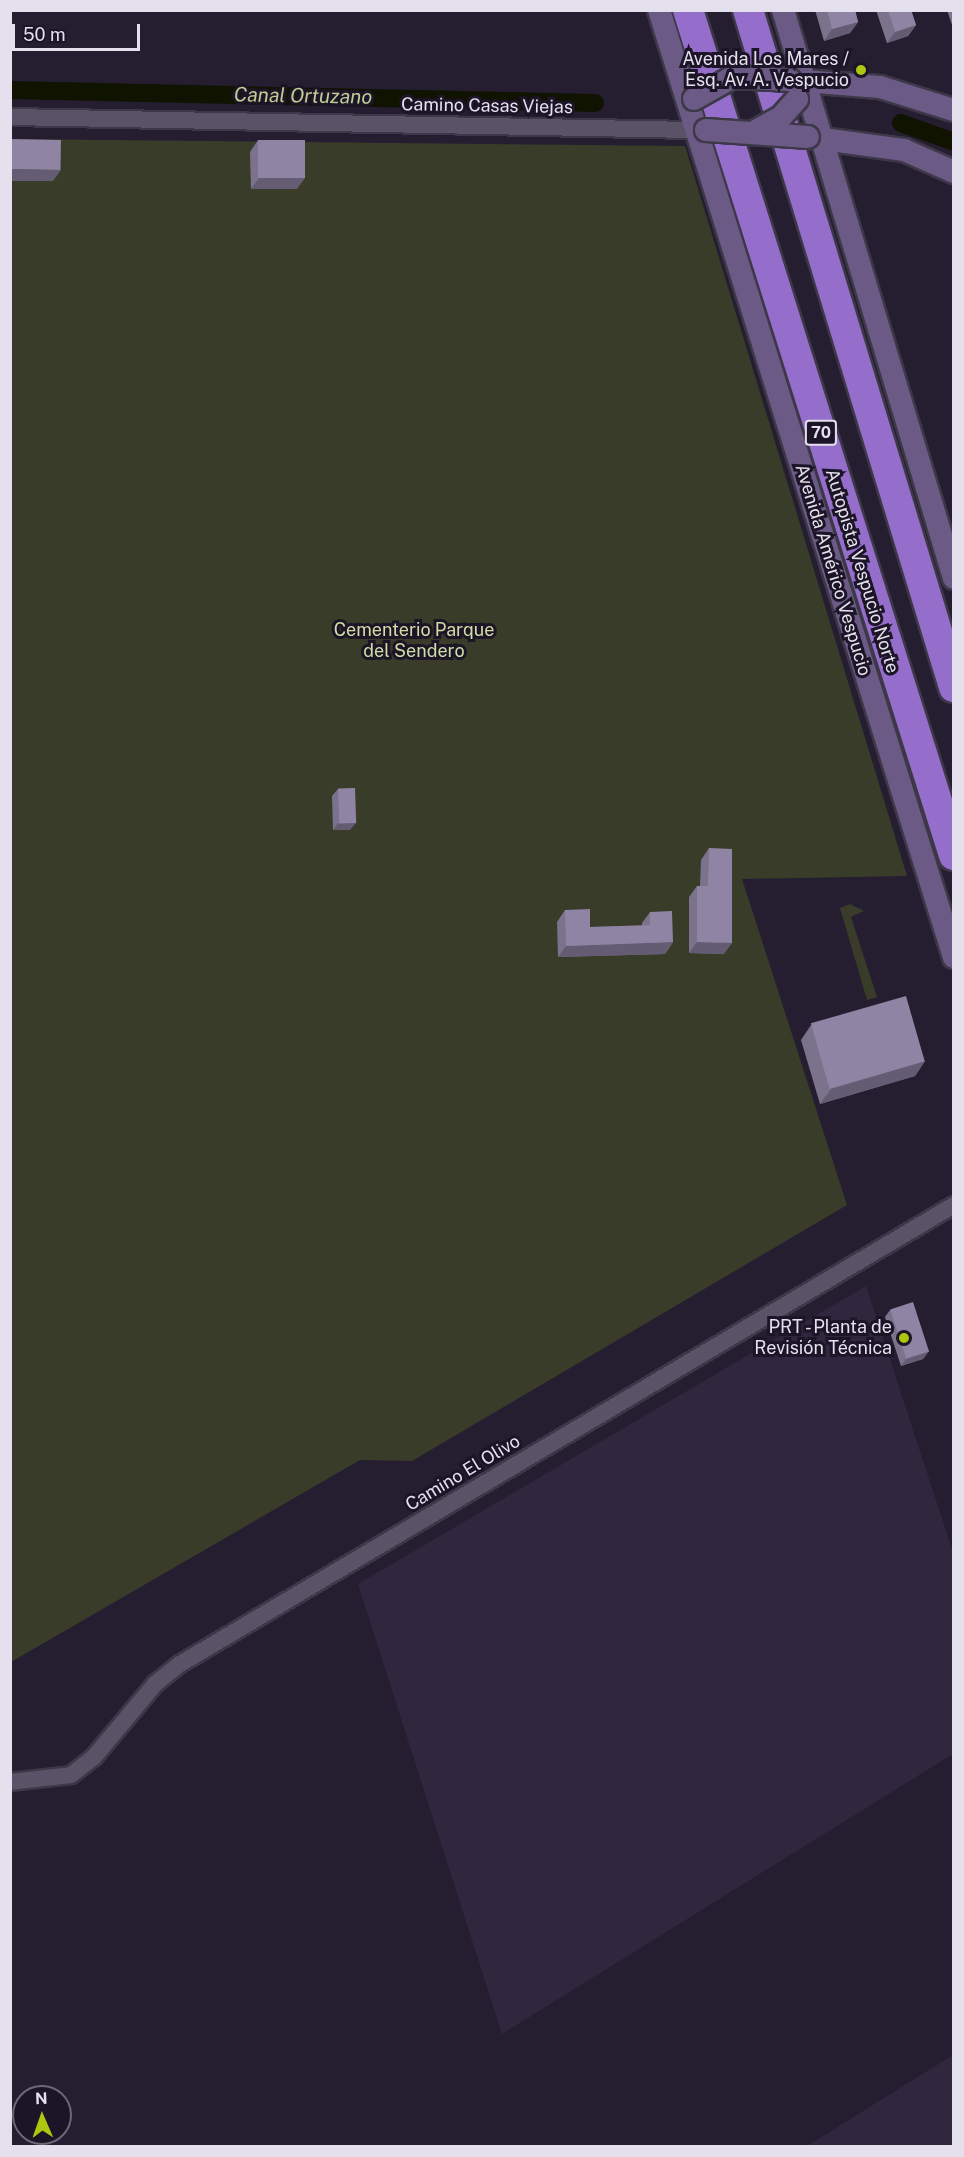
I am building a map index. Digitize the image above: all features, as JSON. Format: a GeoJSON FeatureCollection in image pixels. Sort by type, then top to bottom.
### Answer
{"type":"FeatureCollection","features":[{"type":"Feature","properties":{"kind":"highway","name":"Autopista Vespucio Norte"},"geometry":{"type":"LineString","coordinates":[[687,10],[954,855]]}},
{"type":"Feature","properties":{"kind":"highway"},"geometry":{"type":"LineString","coordinates":[[748,10],[954,687]]}},
{"type":"Feature","properties":{"kind":"main road","name":"Avenida Américo Vespucio"},"geometry":{"type":"LineString","coordinates":[[659,10],[691,119],[954,957]]}},
{"type":"Feature","properties":{"kind":"main road"},"geometry":{"type":"LineString","coordinates":[[783,10],[797,87],[954,578]]}},
{"type":"Feature","properties":{"kind":"main road"},"geometry":{"type":"LineString","coordinates":[[691,119],[733,77],[797,87],[902,92],[954,111]]}},
{"type":"Feature","properties":{"kind":"main road"},"geometry":{"type":"LineString","coordinates":[[750,134],[781,117],[797,87]]}},
{"type":"Feature","properties":{"kind":"main road"},"geometry":{"type":"LineString","coordinates":[[691,119],[750,134],[814,138],[904,150],[954,172]]}},
{"type":"Feature","properties":{"kind":"street","name":"Camino Casas Viejas"},"geometry":{"type":"LineString","coordinates":[[10,117],[691,119]]}},
{"type":"Feature","properties":{"kind":"street","name":"Camino El Olivo"},"geometry":{"type":"LineString","coordinates":[[10,1782],[71,1775],[94,1757],[155,1684],[180,1664],[954,1205]]}},
{"type":"Feature","properties":{"kind":"shaded area"},"geometry":{"type":"Polygon","coordinates":[[[866,1286],[953,1552],[953,1754],[502,2034],[358,1584],[866,1286]]]}},
{"type":"Feature","properties":{"kind":"shaded area"},"geometry":{"type":"Polygon","coordinates":[[[953,2055],[953,2146],[807,2146],[953,2055]]]}},
{"type":"Feature","properties":{"kind":"green space","name":"Cementerio Parque del Sendero"},"geometry":{"type":"Polygon","coordinates":[[[11,139],[685,146],[907,876],[742,879],[847,1205],[412,1461],[360,1460],[11,1662],[11,139]]]}},
{"type":"Feature","properties":{"kind":"green space"},"geometry":{"type":"Polygon","coordinates":[[[850,904],[864,911],[851,917],[877,997],[867,1000],[840,908],[850,904]]]}},
{"type":"Feature","properties":{"kind":"building"},"geometry":{"type":"Polygon","coordinates":[[[827,10],[855,10],[858,22],[832,29],[827,10]]]}},
{"type":"Feature","properties":{"kind":"building"},"geometry":{"type":"Polygon","coordinates":[[[888,10],[911,10],[916,25],[895,32],[888,10]]]}},
{"type":"Feature","properties":{"kind":"building"},"geometry":{"type":"Polygon","coordinates":[[[10,139],[61,140],[60,170],[10,169],[10,139]]]}},
{"type":"Feature","properties":{"kind":"building"},"geometry":{"type":"Polygon","coordinates":[[[258,140],[305,140],[305,178],[258,178],[258,140]]]}},
{"type":"Feature","properties":{"kind":"building"},"geometry":{"type":"Polygon","coordinates":[[[355,788],[356,823],[339,824],[338,789],[355,788]]]}},
{"type":"Feature","properties":{"kind":"building"},"geometry":{"type":"Polygon","coordinates":[[[709,848],[732,849],[732,943],[697,942],[697,886],[708,886],[709,848]]]}},
{"type":"Feature","properties":{"kind":"building"},"geometry":{"type":"Polygon","coordinates":[[[590,909],[590,927],[650,925],[650,912],[672,911],[673,942],[566,946],[565,910],[590,909]]]}},
{"type":"Feature","properties":{"kind":"building"},"geometry":{"type":"Polygon","coordinates":[[[906,996],[925,1061],[830,1089],[811,1023],[906,996]]]}},
{"type":"Feature","properties":{"kind":"building"},"geometry":{"type":"Polygon","coordinates":[[[913,1302],[929,1351],[906,1359],[890,1309],[913,1302]]]}},
{"type":"Feature","properties":{"kind":"waterway","name":"Canal Ortuzano"},"geometry":{"type":"LineString","coordinates":[[10,90],[595,103]]}},
{"type":"Feature","properties":{"kind":"waterway","name":"Canal Ortuzano"},"geometry":{"type":"LineString","coordinates":[[901,123],[954,142]]}},
{"type":"Feature","properties":{"kind":"place","name":"Avenida Los Mares / Esq. Av. A. Vespucio"},"geometry":{"type":"Point","coordinates":[861,70]}},
{"type":"Feature","properties":{"kind":"place","name":"PRT - Planta de Revisión Técnica"},"geometry":{"type":"Point","coordinates":[904,1338]}}]}
